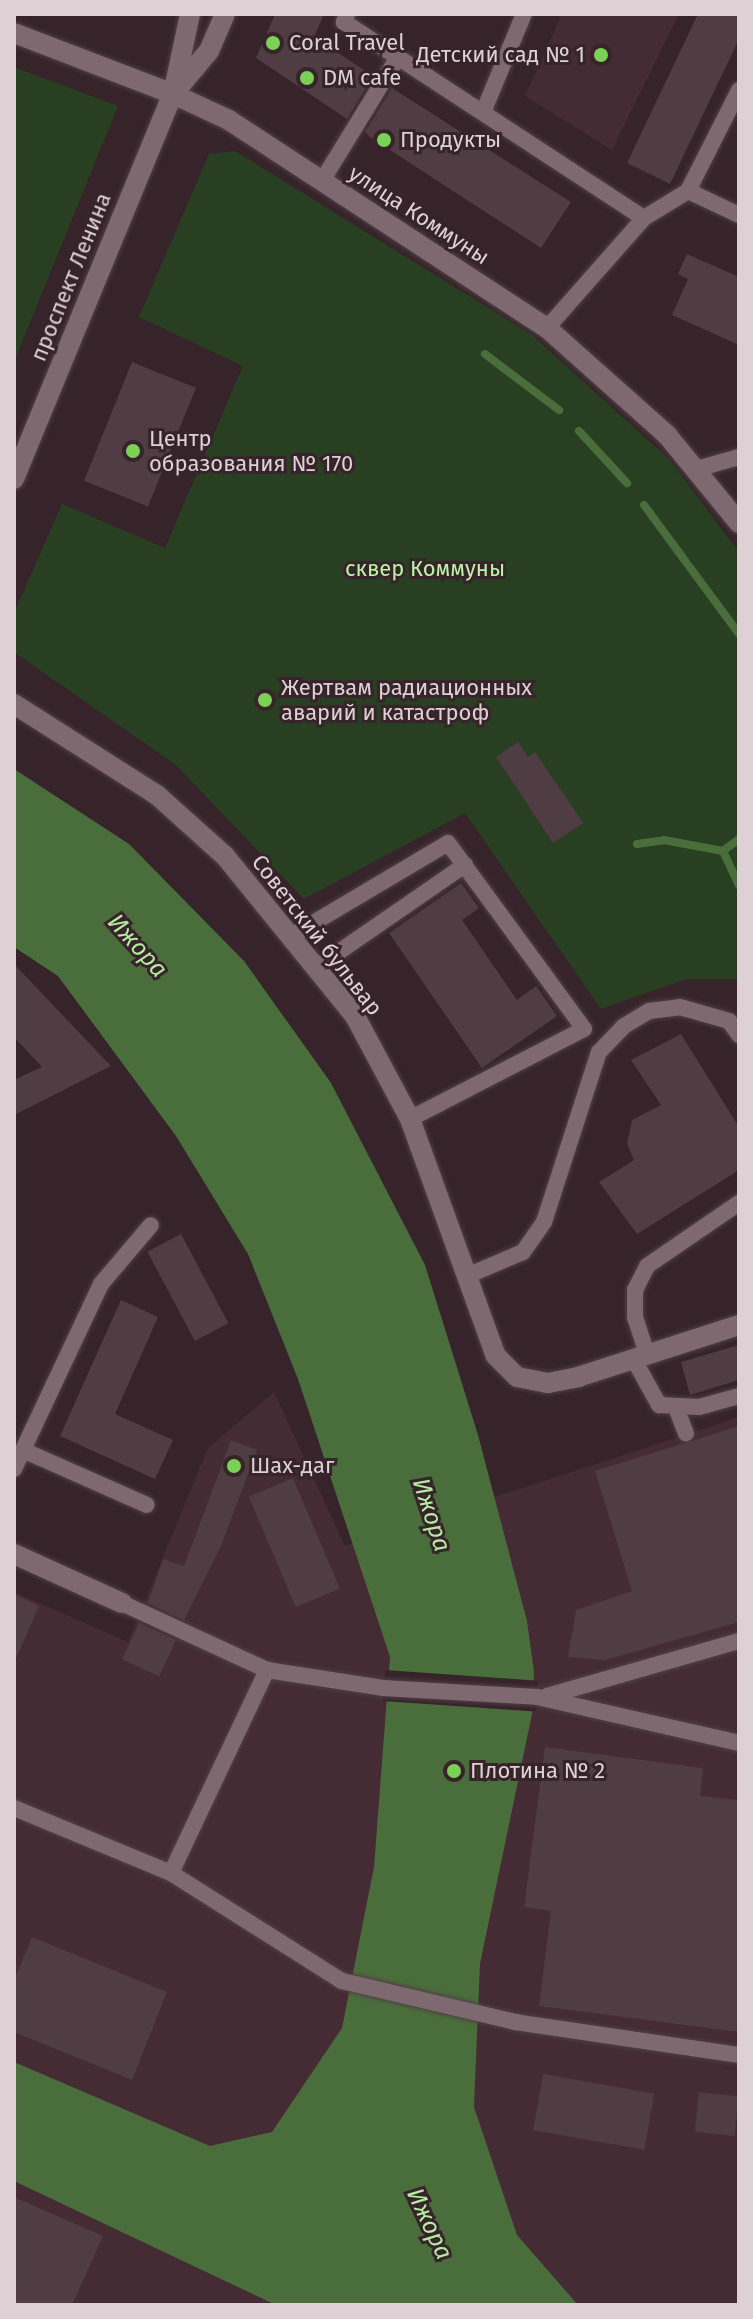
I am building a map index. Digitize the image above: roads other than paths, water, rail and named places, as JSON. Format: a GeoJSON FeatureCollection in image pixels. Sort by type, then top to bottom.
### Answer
{"type":"FeatureCollection","features":[{"type":"Feature","properties":{"kind":"street","name":"проспект Ленина"},"geometry":{"type":"LineString","coordinates":[[14,479],[173,94],[190,14]]}},
{"type":"Feature","properties":{"kind":"street","name":"проспект Ленина"},"geometry":{"type":"LineString","coordinates":[[173,94],[209,51],[225,14]]}},
{"type":"Feature","properties":{"kind":"street","name":"улица Коммуны"},"geometry":{"type":"LineString","coordinates":[[14,33],[173,94],[229,120],[547,328],[700,468],[739,523]]}},
{"type":"Feature","properties":{"kind":"street","name":"Советский бульвар"},"geometry":{"type":"LineString","coordinates":[[14,704],[157,795],[225,856],[293,935],[355,1016],[410,1119],[496,1356],[517,1377],[548,1383],[739,1325]]}},
{"type":"Feature","properties":{"kind":"street"},"geometry":{"type":"LineString","coordinates":[[14,1554],[122,1603]]}},
{"type":"Feature","properties":{"kind":"lane"},"geometry":{"type":"LineString","coordinates":[[347,14],[344,22],[484,110],[644,218]]}},
{"type":"Feature","properties":{"kind":"lane"},"geometry":{"type":"LineString","coordinates":[[484,110],[524,14]]}},
{"type":"Feature","properties":{"kind":"lane"},"geometry":{"type":"LineString","coordinates":[[322,181],[398,57]]}},
{"type":"Feature","properties":{"kind":"lane"},"geometry":{"type":"LineString","coordinates":[[547,328],[644,218],[688,191],[739,90]]}},
{"type":"Feature","properties":{"kind":"lane"},"geometry":{"type":"LineString","coordinates":[[688,191],[739,215]]}},
{"type":"Feature","properties":{"kind":"lane"},"geometry":{"type":"LineString","coordinates":[[700,468],[739,457]]}},
{"type":"Feature","properties":{"kind":"lane"},"geometry":{"type":"LineString","coordinates":[[293,935],[448,843],[584,1029],[410,1119]]}},
{"type":"Feature","properties":{"kind":"lane"},"geometry":{"type":"LineString","coordinates":[[317,967],[465,865]]}},
{"type":"Feature","properties":{"kind":"lane"},"geometry":{"type":"LineString","coordinates":[[469,1275],[523,1252],[544,1222],[599,1052],[624,1026],[649,1011],[680,1007],[729,1021],[739,1035]]}},
{"type":"Feature","properties":{"kind":"lane"},"geometry":{"type":"LineString","coordinates":[[739,1203],[647,1266],[635,1290],[635,1318],[648,1396],[677,1410],[739,1396]]}},
{"type":"Feature","properties":{"kind":"lane"},"geometry":{"type":"LineString","coordinates":[[14,1469],[101,1284],[151,1225]]}},
{"type":"Feature","properties":{"kind":"lane"},"geometry":{"type":"LineString","coordinates":[[677,1410],[686,1433]]}},
{"type":"Feature","properties":{"kind":"lane"},"geometry":{"type":"LineString","coordinates":[[25,1451],[147,1505]]}},
{"type":"Feature","properties":{"kind":"lane"},"geometry":{"type":"LineString","coordinates":[[122,1603],[267,1670],[383,1688],[537,1697],[739,1743]]}},
{"type":"Feature","properties":{"kind":"lane"},"geometry":{"type":"LineString","coordinates":[[537,1697],[590,1688],[739,1641]]}},
{"type":"Feature","properties":{"kind":"lane"},"geometry":{"type":"LineString","coordinates":[[171,1873],[267,1670]]}},
{"type":"Feature","properties":{"kind":"lane"},"geometry":{"type":"LineString","coordinates":[[14,1808],[171,1873],[342,1981],[495,2016],[739,2055]]}},
{"type":"Feature","properties":{"kind":"water","name":"Ижора"},"geometry":{"type":"Polygon","coordinates":[[[14,769],[129,844],[244,961],[331,1083],[425,1265],[478,1435],[527,1621],[534,1672],[532,1714],[480,1964],[474,2107],[517,2235],[578,2305],[276,2305],[14,2181],[14,2062],[210,2146],[272,2132],[342,2028],[374,1867],[390,1657],[298,1379],[248,1254],[176,1136],[58,976],[14,947],[14,769]]]}},
{"type":"Feature","properties":{"kind":"waterway"},"geometry":{"type":"LineString","coordinates":[[485,354],[559,410]]}},
{"type":"Feature","properties":{"kind":"waterway"},"geometry":{"type":"LineString","coordinates":[[579,431],[627,483]]}},
{"type":"Feature","properties":{"kind":"waterway"},"geometry":{"type":"LineString","coordinates":[[644,505],[739,634]]}},
{"type":"Feature","properties":{"kind":"waterway"},"geometry":{"type":"LineString","coordinates":[[637,844],[664,840],[723,851],[739,839]]}},
{"type":"Feature","properties":{"kind":"waterway"},"geometry":{"type":"LineString","coordinates":[[723,851],[739,885]]}},
{"type":"Feature","properties":{"kind":"place","name":"Coral Travel"},"geometry":{"type":"Point","coordinates":[273,43]}},
{"type":"Feature","properties":{"kind":"place","name":"Детский сад № 1"},"geometry":{"type":"Point","coordinates":[601,55]}},
{"type":"Feature","properties":{"kind":"place","name":"DM cafe"},"geometry":{"type":"Point","coordinates":[307,78]}},
{"type":"Feature","properties":{"kind":"place","name":"Продукты"},"geometry":{"type":"Point","coordinates":[384,140]}},
{"type":"Feature","properties":{"kind":"place","name":"Центр образования № 170"},"geometry":{"type":"Point","coordinates":[133,451]}},
{"type":"Feature","properties":{"kind":"place","name":"Жертвам радиационных аварий и катастроф"},"geometry":{"type":"Point","coordinates":[265,700]}},
{"type":"Feature","properties":{"kind":"place","name":"Шах-даг"},"geometry":{"type":"Point","coordinates":[234,1466]}},
{"type":"Feature","properties":{"kind":"place","name":"Плотина № 2"},"geometry":{"type":"Point","coordinates":[454,1771]}},
{"type":"Feature","properties":{"kind":"park label","name":"сквер Коммуны"},"geometry":{"type":"Point","coordinates":[425,569]}}]}
